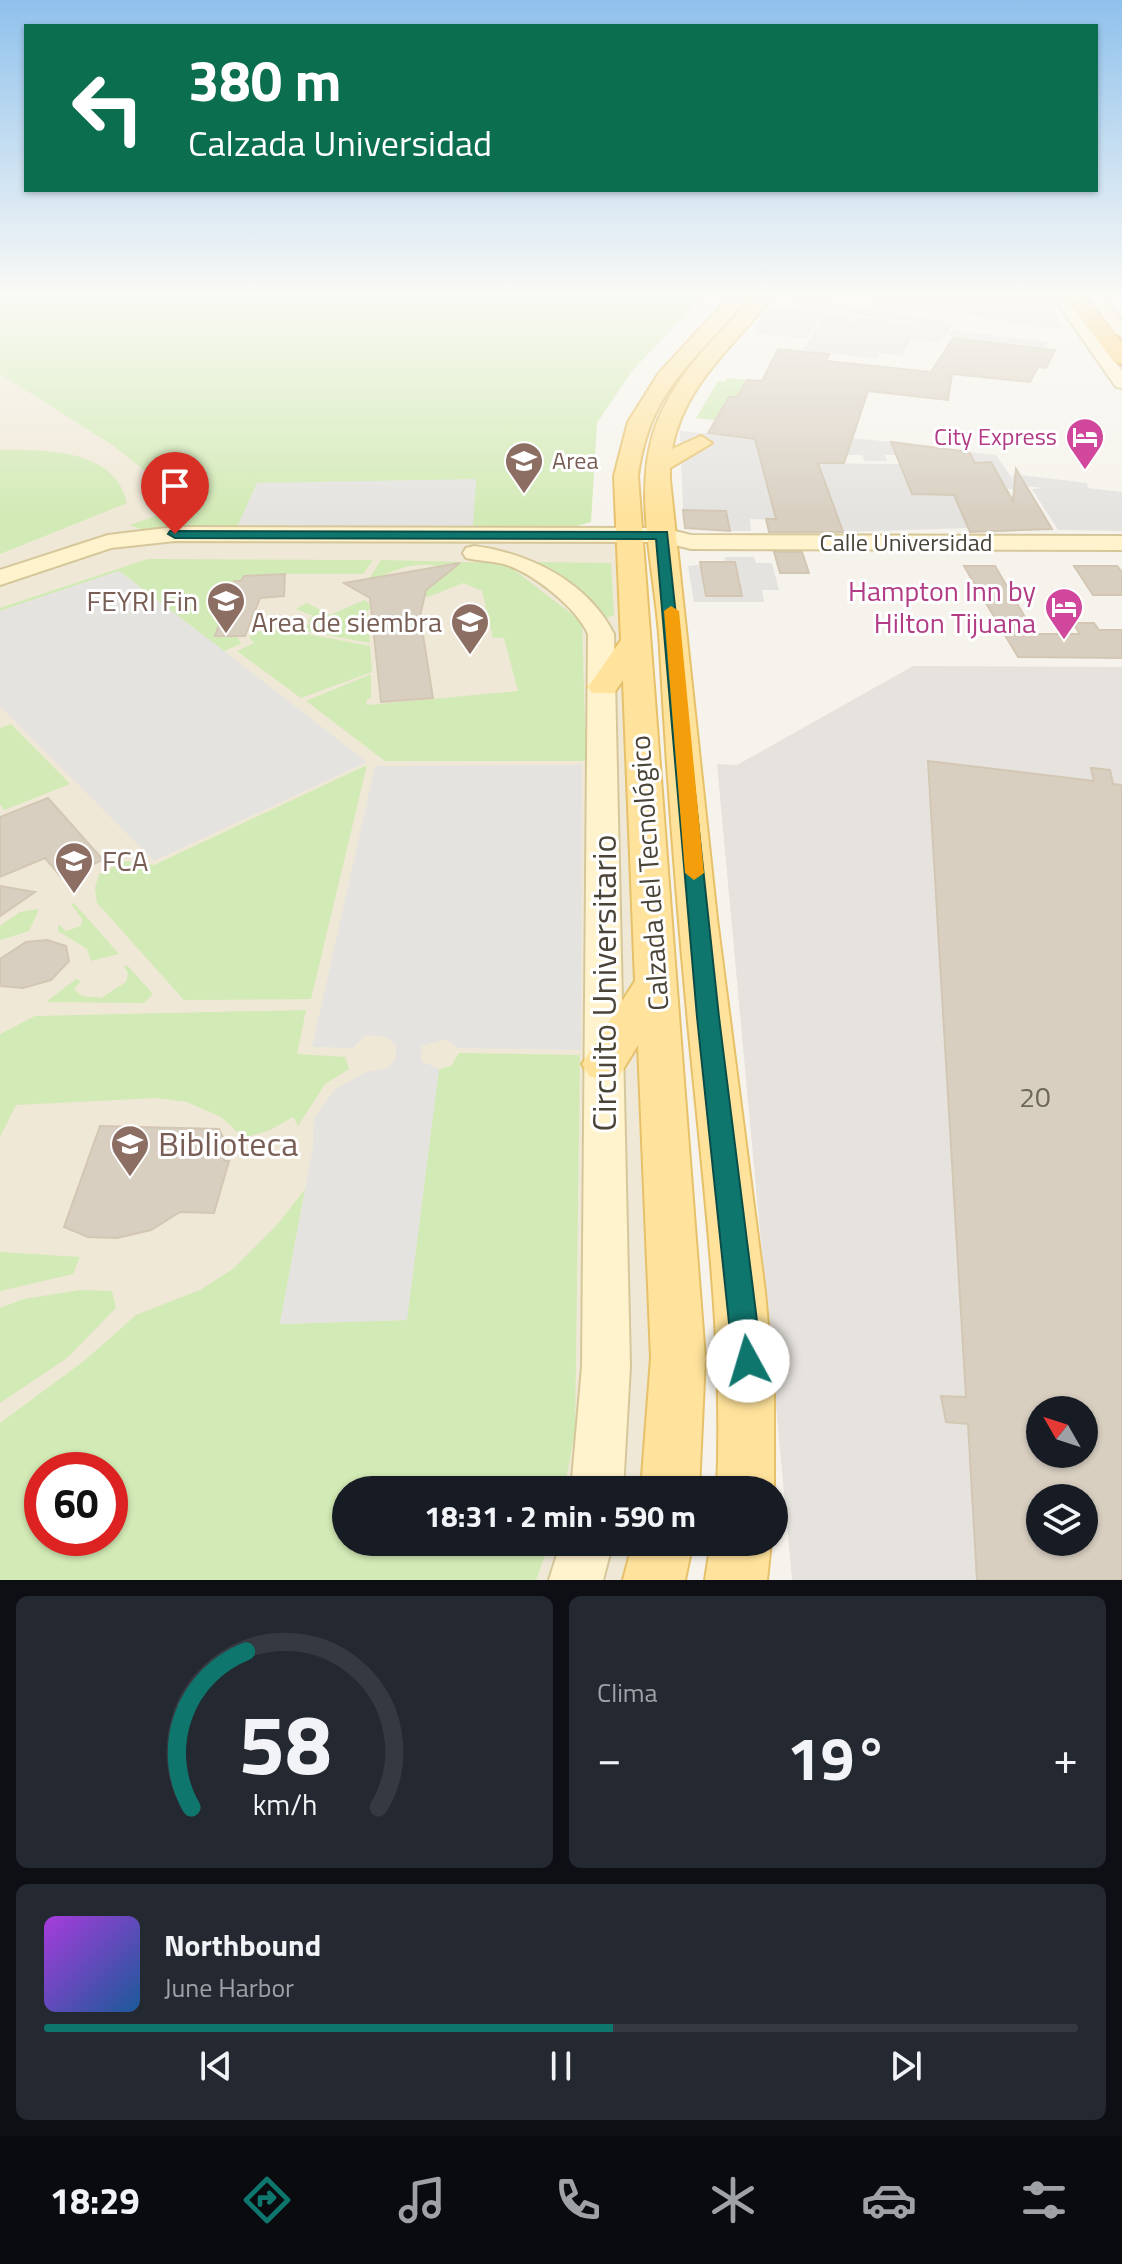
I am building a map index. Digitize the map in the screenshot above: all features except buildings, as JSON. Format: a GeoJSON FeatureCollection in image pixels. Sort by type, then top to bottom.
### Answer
{"type":"FeatureCollection","features":[{"type":"Feature","properties":{"kind":"main road"},"geometry":{"type":"LineString","coordinates":[[653,542],[650,521],[644,518],[640,482],[627,466],[633,430],[652,395],[675,369]]}},
{"type":"Feature","properties":{"kind":"main road","name":"Calzada del Tecnológico"},"geometry":{"type":"LineString","coordinates":[[704,369],[673,411],[658,465],[653,542],[634,643],[659,716],[708,1017],[748,1361],[746,1476]]}},
{"type":"Feature","properties":{"kind":"main road"},"geometry":{"type":"LineString","coordinates":[[658,465],[701,443]]}},
{"type":"Feature","properties":{"kind":"main road"},"geometry":{"type":"LineString","coordinates":[[0,578],[108,542],[155,535],[653,542]]}},
{"type":"Feature","properties":{"kind":"main road","name":"Calzada del Tecnológico"},"geometry":{"type":"LineString","coordinates":[[653,542],[670,598],[659,716],[656,982],[678,1358],[671,1476]]}},
{"type":"Feature","properties":{"kind":"main road"},"geometry":{"type":"LineString","coordinates":[[0,595],[122,555],[157,550],[474,553],[653,542]]}},
{"type":"Feature","properties":{"kind":"main road","name":"Calle Universidad"},"geometry":{"type":"LineString","coordinates":[[653,542],[1122,543]]}},
{"type":"Feature","properties":{"kind":"main road","name":"Circuito Universitario"},"geometry":{"type":"LineString","coordinates":[[474,553],[520,563],[589,613],[599,625],[601,634],[606,1367],[598,1476]]}},
{"type":"Feature","properties":{"kind":"main road"},"geometry":{"type":"LineString","coordinates":[[603,687],[634,643]]}},
{"type":"Feature","properties":{"kind":"main road"},"geometry":{"type":"LineString","coordinates":[[604,1064],[656,982]]}},
{"type":"Feature","properties":{"kind":"main road"},"geometry":{"type":"LineString","coordinates":[[576,1580],[583,1556]]}},
{"type":"Feature","properties":{"kind":"main road"},"geometry":{"type":"LineString","coordinates":[[654,1580],[660,1556]]}},
{"type":"Feature","properties":{"kind":"main road"},"geometry":{"type":"LineString","coordinates":[[736,1580],[739,1556]]}},
{"type":"Feature","properties":{"kind":"shaded area"},"geometry":{"type":"Polygon","coordinates":[[[0,370],[473,525],[615,529],[622,615],[652,1362],[647,1476],[332,1476],[332,1556],[631,1556],[625,1580],[0,1580],[0,370]]]}},
{"type":"Feature","properties":{"kind":"shaded area"},"geometry":{"type":"Polygon","coordinates":[[[680,431],[758,439],[771,499],[775,500],[780,520],[750,519],[751,531],[730,531],[726,511],[683,510],[680,431]]]}},
{"type":"Feature","properties":{"kind":"shaded area"},"geometry":{"type":"Polygon","coordinates":[[[784,431],[891,442],[897,455],[885,455],[887,461],[865,461],[862,455],[804,455],[784,431]]]}},
{"type":"Feature","properties":{"kind":"shaded area"},"geometry":{"type":"Polygon","coordinates":[[[969,452],[996,455],[1012,478],[1014,474],[1087,483],[1088,488],[1122,492],[1122,531],[1058,530],[1032,489],[1042,488],[1017,485],[1016,490],[1004,488],[1005,483],[985,480],[969,452]]]}},
{"type":"Feature","properties":{"kind":"shaded area"},"geometry":{"type":"Polygon","coordinates":[[[795,463],[901,464],[912,494],[953,494],[969,528],[843,532],[840,521],[836,521],[823,475],[798,475],[795,463]]]}},
{"type":"Feature","properties":{"kind":"shaded area"},"geometry":{"type":"Polygon","coordinates":[[[476,479],[473,526],[237,527],[257,483],[476,479]]]}},
{"type":"Feature","properties":{"kind":"shaded area"},"geometry":{"type":"Polygon","coordinates":[[[725,557],[754,557],[756,563],[772,563],[779,590],[762,590],[764,602],[694,602],[688,566],[725,562],[725,557]]]}},
{"type":"Feature","properties":{"kind":"shaded area"},"geometry":{"type":"Polygon","coordinates":[[[119,571],[367,762],[154,861],[0,706],[0,611],[119,571]]]}},
{"type":"Feature","properties":{"kind":"shaded area"},"geometry":{"type":"Polygon","coordinates":[[[913,666],[1122,667],[1122,1580],[792,1580],[788,1476],[782,1476],[717,764],[737,765],[913,666]]]}},
{"type":"Feature","properties":{"kind":"shaded area"},"geometry":{"type":"Polygon","coordinates":[[[582,765],[581,1050],[459,1048],[445,1039],[422,1046],[421,1061],[439,1069],[407,1320],[280,1324],[313,1147],[314,1118],[335,1089],[367,1072],[387,1068],[396,1058],[396,1046],[388,1038],[377,1035],[365,1036],[353,1048],[312,1047],[375,766],[582,765]]]}},
{"type":"Feature","properties":{"kind":"green space"},"geometry":{"type":"Polygon","coordinates":[[[0,369],[634,369],[597,423],[591,522],[567,529],[145,531],[130,525],[187,505],[114,446],[0,374],[0,369]]]}},
{"type":"Feature","properties":{"kind":"green space"},"geometry":{"type":"Polygon","coordinates":[[[727,378],[747,380],[737,397],[729,397],[726,402],[731,422],[696,418],[718,381],[725,382],[727,378]]]}},
{"type":"Feature","properties":{"kind":"green space"},"geometry":{"type":"Polygon","coordinates":[[[0,450],[57,452],[93,462],[120,485],[127,503],[0,554],[0,450]]]}},
{"type":"Feature","properties":{"kind":"green space"},"geometry":{"type":"Polygon","coordinates":[[[148,559],[373,560],[363,574],[268,574],[234,581],[216,635],[237,636],[241,644],[224,651],[119,571],[0,611],[0,608],[148,559]]]}},
{"type":"Feature","properties":{"kind":"green space"},"geometry":{"type":"Polygon","coordinates":[[[381,560],[505,563],[582,622],[586,761],[385,761],[306,701],[371,674],[371,698],[366,700],[367,705],[518,691],[504,638],[493,638],[482,591],[463,583],[428,597],[420,594],[450,571],[429,565],[406,567],[364,587],[381,560]]]}},
{"type":"Feature","properties":{"kind":"green space"},"geometry":{"type":"Polygon","coordinates":[[[535,562],[611,563],[614,615],[607,618],[535,562]]]}},
{"type":"Feature","properties":{"kind":"green space"},"geometry":{"type":"Polygon","coordinates":[[[364,600],[373,606],[367,611],[370,643],[284,627],[304,627],[310,623],[308,620],[313,616],[296,609],[307,603],[330,615],[364,600]]]}},
{"type":"Feature","properties":{"kind":"green space"},"geometry":{"type":"Polygon","coordinates":[[[281,629],[370,646],[372,672],[301,698],[237,651],[254,643],[249,637],[260,631],[281,629]]]}},
{"type":"Feature","properties":{"kind":"green space"},"geometry":{"type":"Polygon","coordinates":[[[11,724],[70,784],[4,810],[0,804],[0,728],[11,724]]]}},
{"type":"Feature","properties":{"kind":"green space"},"geometry":{"type":"Polygon","coordinates":[[[367,765],[311,999],[184,1000],[97,903],[95,888],[99,874],[125,861],[154,865],[367,765]]]}},
{"type":"Feature","properties":{"kind":"green space"},"geometry":{"type":"Polygon","coordinates":[[[74,903],[119,954],[91,961],[87,949],[58,931],[58,924],[66,931],[81,926],[82,919],[71,904],[74,903]]]}},
{"type":"Feature","properties":{"kind":"green space"},"geometry":{"type":"Polygon","coordinates":[[[39,909],[29,931],[0,940],[0,926],[20,912],[39,909]]]}},
{"type":"Feature","properties":{"kind":"green space"},"geometry":{"type":"Polygon","coordinates":[[[127,965],[153,994],[144,1003],[46,1002],[76,979],[81,981],[74,989],[82,996],[101,998],[126,982],[128,973],[124,967],[127,965]]]}},
{"type":"Feature","properties":{"kind":"green space"},"geometry":{"type":"Polygon","coordinates":[[[306,1010],[297,1054],[345,1057],[349,1069],[325,1084],[298,1126],[293,1117],[270,1130],[244,1138],[221,1117],[187,1102],[157,1098],[16,1105],[0,1137],[0,1034],[35,1016],[306,1010]]]}},
{"type":"Feature","properties":{"kind":"green space"},"geometry":{"type":"Polygon","coordinates":[[[459,1053],[580,1055],[575,1432],[567,1476],[332,1476],[332,1556],[545,1556],[536,1580],[0,1580],[0,1423],[84,1361],[136,1315],[200,1290],[233,1269],[277,1225],[305,1189],[280,1324],[406,1320],[439,1069],[451,1066],[459,1053]]]}},
{"type":"Feature","properties":{"kind":"green space"},"geometry":{"type":"Polygon","coordinates":[[[0,1252],[80,1257],[73,1274],[0,1291],[0,1252]]]}},
{"type":"Feature","properties":{"kind":"green space"},"geometry":{"type":"Polygon","coordinates":[[[80,1290],[112,1291],[116,1308],[67,1358],[0,1403],[0,1308],[24,1299],[80,1290]]]}},
{"type":"Feature","properties":{"kind":"slow traffic"},"geometry":{"type":"LineString","coordinates":[[671,611],[694,873]]}},
{"type":"Feature","properties":{"kind":"place","name":"City Express"},"geometry":{"type":"Point","coordinates":[1085,471]}},
{"type":"Feature","properties":{"kind":"place","name":"Area"},"geometry":{"type":"Point","coordinates":[524,495]}},
{"type":"Feature","properties":{"kind":"place","name":"FEYRI Fin"},"geometry":{"type":"Point","coordinates":[226,635]}},
{"type":"Feature","properties":{"kind":"place","name":"Hampton Inn by Hilton Tijuana"},"geometry":{"type":"Point","coordinates":[1064,641]}},
{"type":"Feature","properties":{"kind":"place","name":"Area de siembra"},"geometry":{"type":"Point","coordinates":[470,656]}},
{"type":"Feature","properties":{"kind":"place","name":"FCA"},"geometry":{"type":"Point","coordinates":[74,895]}},
{"type":"Feature","properties":{"kind":"place","name":"Biblioteca"},"geometry":{"type":"Point","coordinates":[130,1178]}},
{"type":"Feature","properties":{"kind":"route"},"geometry":{"type":"LineString","coordinates":[[175,534],[663,535],[708,1017],[748,1361]]}}]}
